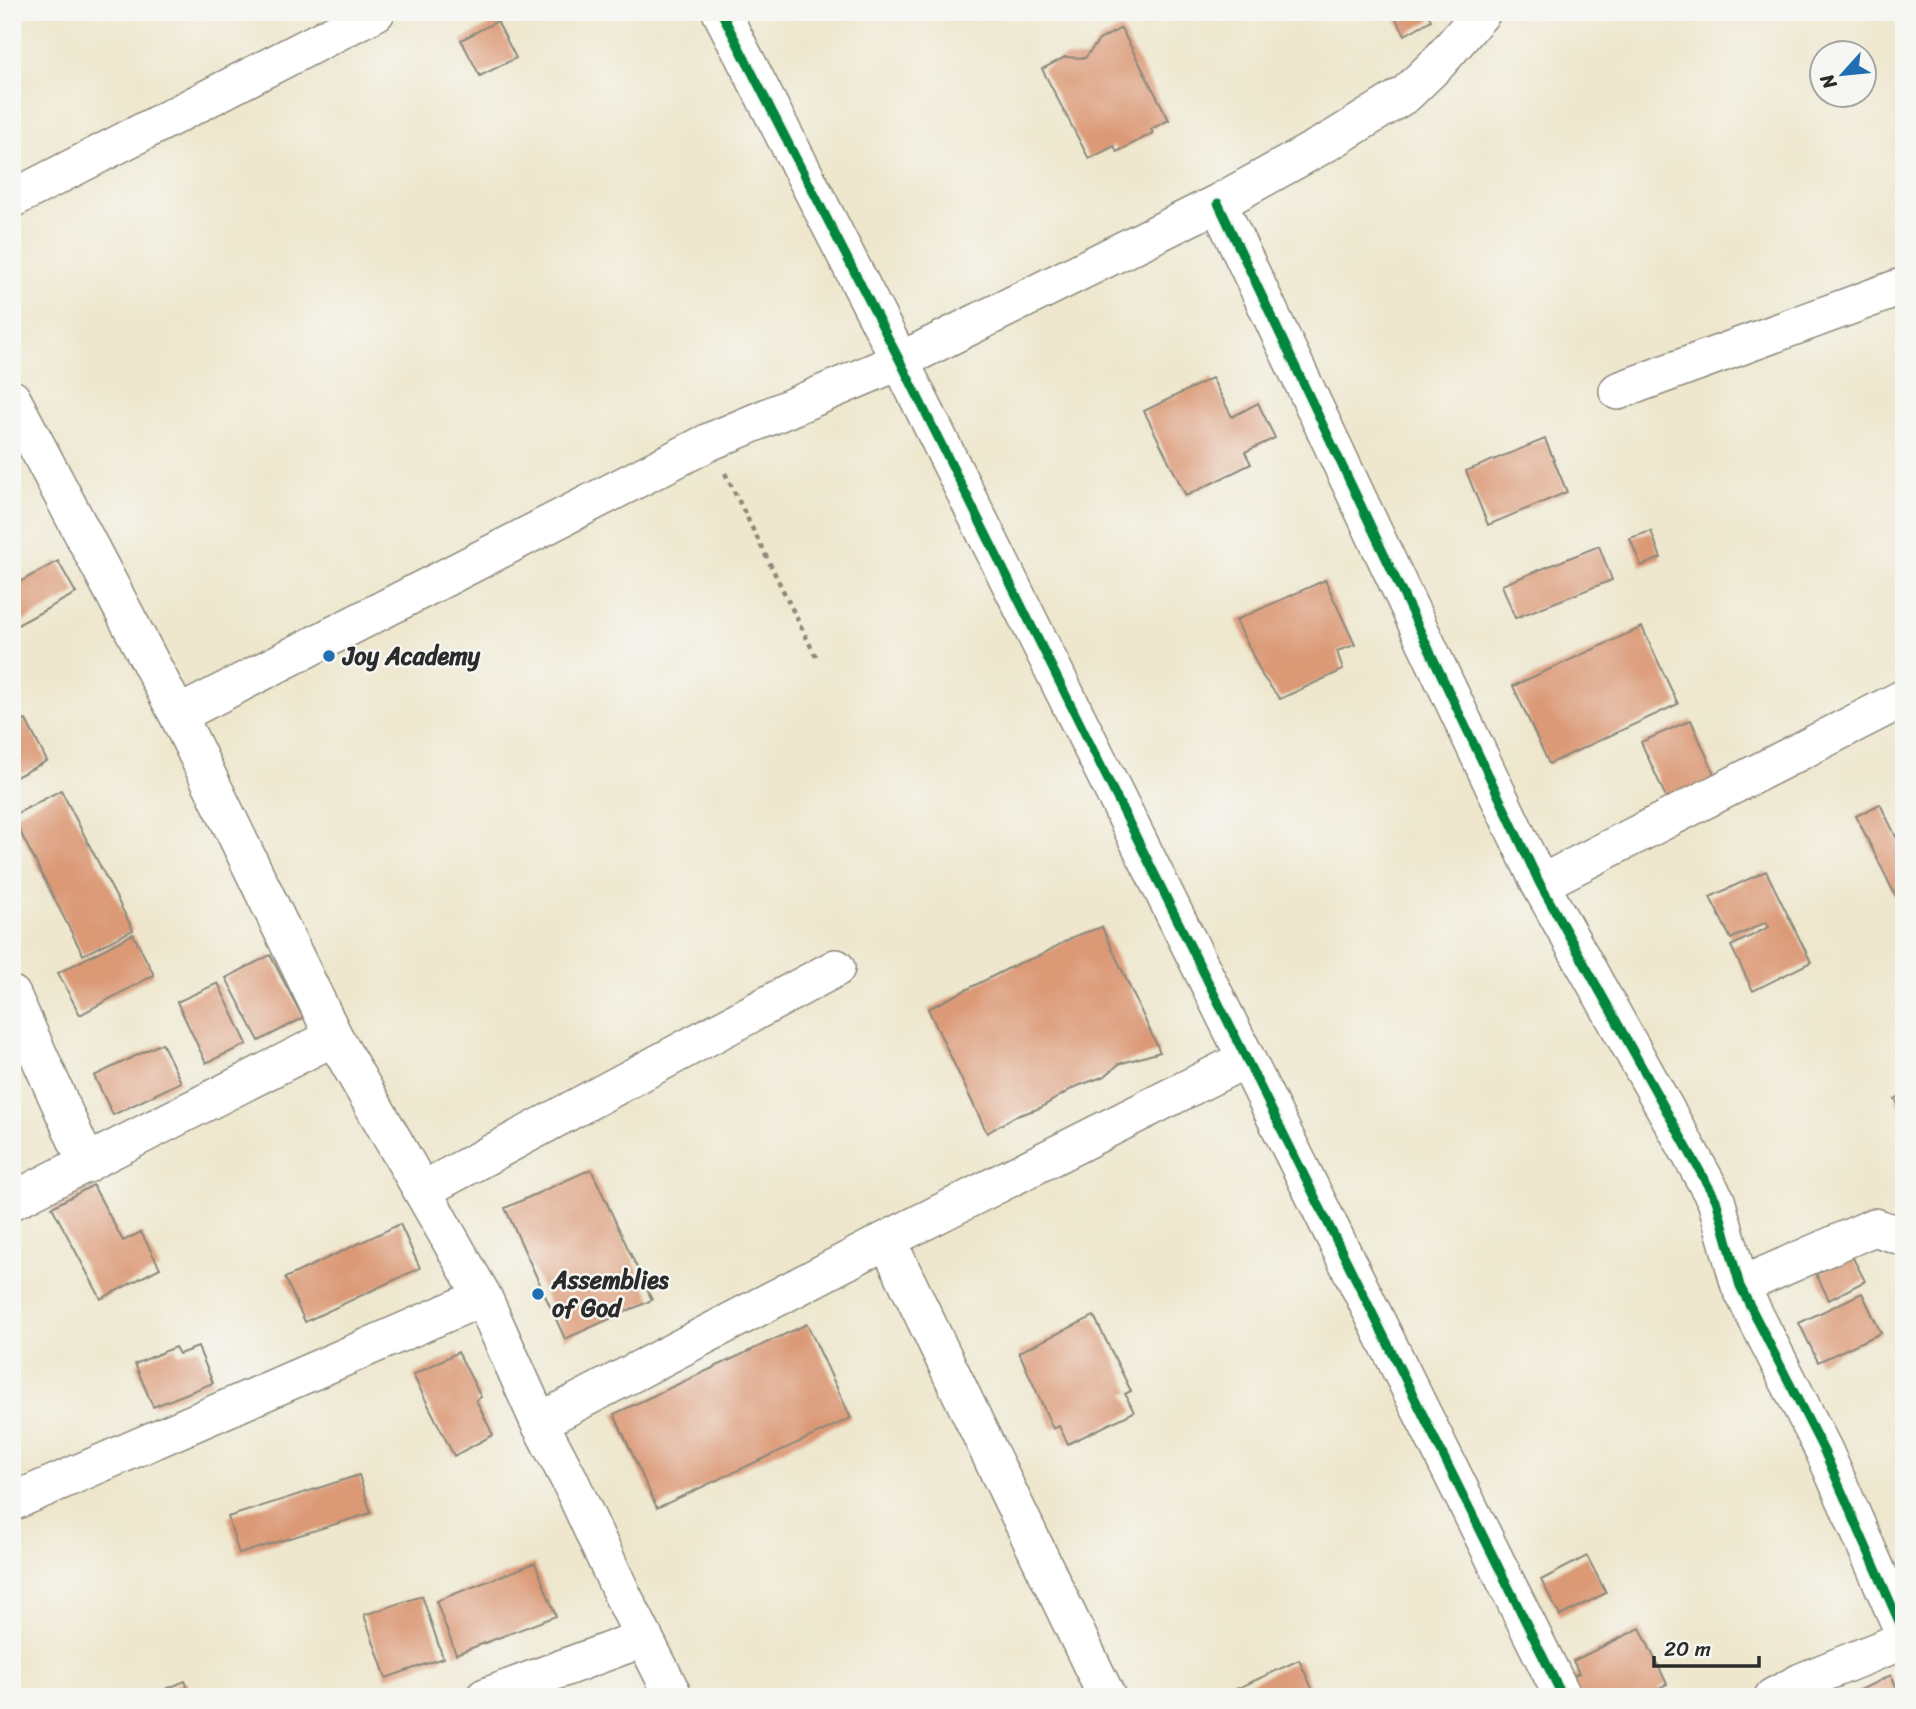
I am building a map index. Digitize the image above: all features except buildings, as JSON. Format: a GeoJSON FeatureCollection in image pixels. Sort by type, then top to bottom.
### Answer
{"type":"FeatureCollection","features":[{"type":"Feature","properties":{"kind":"street"},"geometry":{"type":"LineString","coordinates":[[12,199],[376,12]]}},
{"type":"Feature","properties":{"kind":"street"},"geometry":{"type":"LineString","coordinates":[[721,12],[900,361],[1563,1697]]}},
{"type":"Feature","properties":{"kind":"street"},"geometry":{"type":"LineString","coordinates":[[178,715],[709,442],[900,361],[1218,203],[1335,138],[1406,94],[1439,62],[1482,12]]}},
{"type":"Feature","properties":{"kind":"street"},"geometry":{"type":"LineString","coordinates":[[1218,203],[1540,884],[1716,1200],[1740,1286],[1824,1451],[1904,1633]]}},
{"type":"Feature","properties":{"kind":"street"},"geometry":{"type":"LineString","coordinates":[[1618,391],[1904,286]]}},
{"type":"Feature","properties":{"kind":"street"},"geometry":{"type":"LineString","coordinates":[[12,399],[178,715],[334,1037],[483,1297],[539,1422],[674,1697]]}},
{"type":"Feature","properties":{"kind":"street"},"geometry":{"type":"LineString","coordinates":[[1540,884],[1904,698]]}},
{"type":"Feature","properties":{"kind":"street"},"geometry":{"type":"LineString","coordinates":[[423,1190],[836,968]]}},
{"type":"Feature","properties":{"kind":"street"},"geometry":{"type":"LineString","coordinates":[[12,995],[87,1164]]}},
{"type":"Feature","properties":{"kind":"street"},"geometry":{"type":"LineString","coordinates":[[12,1202],[334,1037]]}},
{"type":"Feature","properties":{"kind":"street"},"geometry":{"type":"LineString","coordinates":[[539,1422],[887,1240],[1246,1059]]}},
{"type":"Feature","properties":{"kind":"street"},"geometry":{"type":"LineString","coordinates":[[1740,1286],[1874,1227],[1904,1237]]}},
{"type":"Feature","properties":{"kind":"street"},"geometry":{"type":"LineString","coordinates":[[887,1240],[1107,1697]]}},
{"type":"Feature","properties":{"kind":"street"},"geometry":{"type":"LineString","coordinates":[[12,1502],[483,1297]]}},
{"type":"Feature","properties":{"kind":"street"},"geometry":{"type":"LineString","coordinates":[[485,1697],[644,1638]]}},
{"type":"Feature","properties":{"kind":"street"},"geometry":{"type":"LineString","coordinates":[[1773,1697],[1801,1682],[1904,1640]]}},
{"type":"Feature","properties":{"kind":"path"},"geometry":{"type":"LineString","coordinates":[[709,442],[817,661]]}},
{"type":"Feature","properties":{"kind":"cycle path"},"geometry":{"type":"LineString","coordinates":[[721,12],[900,361],[1563,1697]]}},
{"type":"Feature","properties":{"kind":"cycle path"},"geometry":{"type":"LineString","coordinates":[[1218,203],[1540,884],[1716,1200],[1740,1286],[1824,1451],[1904,1633]]}},
{"type":"Feature","properties":{"kind":"place","name":"Joy Academy"},"geometry":{"type":"Point","coordinates":[329,656]}},
{"type":"Feature","properties":{"kind":"place","name":"Assemblies of God"},"geometry":{"type":"Point","coordinates":[538,1294]}}]}
